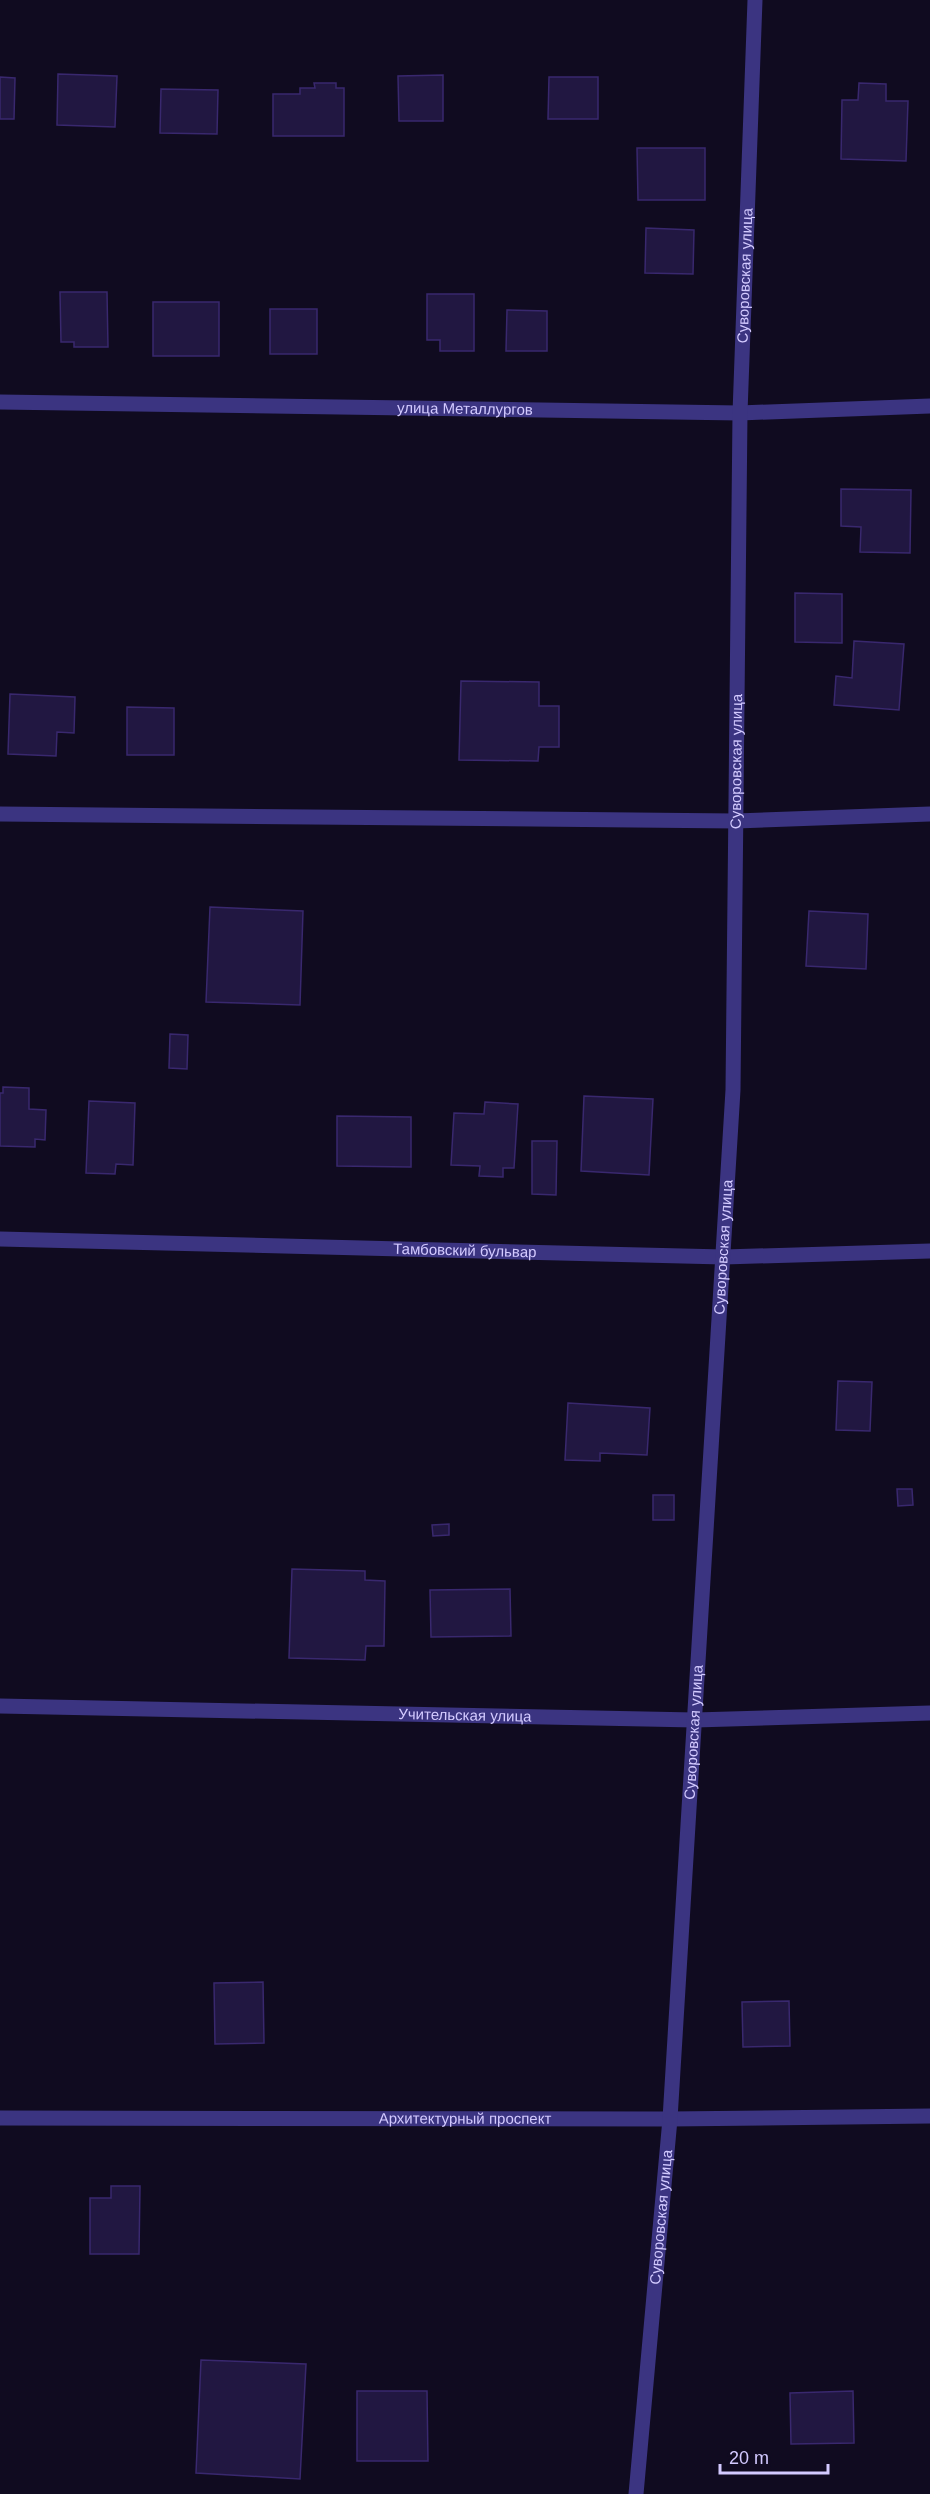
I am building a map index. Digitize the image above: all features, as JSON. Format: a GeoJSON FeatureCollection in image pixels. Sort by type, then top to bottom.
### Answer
{"type":"FeatureCollection","features":[{"type":"Feature","properties":{"kind":"street","name":"Суворовская улица"},"geometry":{"type":"LineString","coordinates":[[636,2494],[670,2120],[733,1090],[740,412],[755,0]]}},
{"type":"Feature","properties":{"kind":"street","name":"улица Металлургов"},"geometry":{"type":"LineString","coordinates":[[0,402],[740,412],[930,406]]}},
{"type":"Feature","properties":{"kind":"street"},"geometry":{"type":"LineString","coordinates":[[0,814],[736,821],[930,814]]}},
{"type":"Feature","properties":{"kind":"street","name":"Тамбовский бульвар"},"geometry":{"type":"LineString","coordinates":[[0,1239],[724,1257],[930,1251]]}},
{"type":"Feature","properties":{"kind":"street","name":"Учительская улица"},"geometry":{"type":"LineString","coordinates":[[0,1706],[695,1720],[930,1713]]}},
{"type":"Feature","properties":{"kind":"street","name":"Архитектурный проспект"},"geometry":{"type":"LineString","coordinates":[[0,2118],[670,2120],[930,2116]]}},
{"type":"Feature","properties":{"kind":"building"},"geometry":{"type":"Polygon","coordinates":[[[58,74],[117,76],[115,127],[57,125],[58,74]]]}},
{"type":"Feature","properties":{"kind":"building"},"geometry":{"type":"Polygon","coordinates":[[[443,75],[443,121],[399,121],[398,76],[443,75]]]}},
{"type":"Feature","properties":{"kind":"building"},"geometry":{"type":"Polygon","coordinates":[[[0,77],[15,78],[14,119],[0,119],[0,77]]]}},
{"type":"Feature","properties":{"kind":"building"},"geometry":{"type":"Polygon","coordinates":[[[549,77],[598,77],[598,119],[548,119],[549,77]]]}},
{"type":"Feature","properties":{"kind":"building"},"geometry":{"type":"Polygon","coordinates":[[[314,83],[336,83],[336,88],[344,88],[344,136],[273,136],[273,94],[300,94],[300,88],[315,88],[314,83]]]}},
{"type":"Feature","properties":{"kind":"building"},"geometry":{"type":"Polygon","coordinates":[[[859,83],[886,84],[886,101],[908,101],[906,161],[841,159],[842,100],[858,100],[859,83]]]}},
{"type":"Feature","properties":{"kind":"building"},"geometry":{"type":"Polygon","coordinates":[[[161,89],[218,90],[217,134],[160,133],[161,89]]]}},
{"type":"Feature","properties":{"kind":"building"},"geometry":{"type":"Polygon","coordinates":[[[637,148],[705,148],[705,200],[638,200],[637,148]]]}},
{"type":"Feature","properties":{"kind":"building"},"geometry":{"type":"Polygon","coordinates":[[[646,228],[694,230],[693,274],[645,273],[646,228]]]}},
{"type":"Feature","properties":{"kind":"building"},"geometry":{"type":"Polygon","coordinates":[[[60,292],[107,292],[108,347],[74,347],[74,342],[61,342],[60,292]]]}},
{"type":"Feature","properties":{"kind":"building"},"geometry":{"type":"Polygon","coordinates":[[[427,294],[474,294],[474,351],[440,351],[440,340],[427,340],[427,294]]]}},
{"type":"Feature","properties":{"kind":"building"},"geometry":{"type":"Polygon","coordinates":[[[153,302],[219,302],[219,356],[153,356],[153,302]]]}},
{"type":"Feature","properties":{"kind":"building"},"geometry":{"type":"Polygon","coordinates":[[[270,309],[317,309],[317,354],[270,354],[270,309]]]}},
{"type":"Feature","properties":{"kind":"building"},"geometry":{"type":"Polygon","coordinates":[[[507,310],[547,311],[547,351],[506,351],[507,310]]]}},
{"type":"Feature","properties":{"kind":"building"},"geometry":{"type":"Polygon","coordinates":[[[841,489],[911,490],[910,553],[860,552],[861,527],[841,526],[841,489]]]}},
{"type":"Feature","properties":{"kind":"building"},"geometry":{"type":"Polygon","coordinates":[[[795,593],[842,594],[842,643],[795,642],[795,593]]]}},
{"type":"Feature","properties":{"kind":"building"},"geometry":{"type":"Polygon","coordinates":[[[854,641],[904,644],[899,710],[834,705],[836,676],[852,678],[854,641]]]}},
{"type":"Feature","properties":{"kind":"building"},"geometry":{"type":"Polygon","coordinates":[[[461,681],[539,682],[539,706],[559,706],[559,747],[539,747],[538,761],[459,760],[461,681]]]}},
{"type":"Feature","properties":{"kind":"building"},"geometry":{"type":"Polygon","coordinates":[[[10,694],[75,697],[74,733],[57,732],[56,756],[8,754],[10,694]]]}},
{"type":"Feature","properties":{"kind":"building"},"geometry":{"type":"Polygon","coordinates":[[[127,707],[174,708],[174,755],[127,755],[127,707]]]}},
{"type":"Feature","properties":{"kind":"building"},"geometry":{"type":"Polygon","coordinates":[[[210,907],[303,911],[300,1005],[206,1002],[210,907]]]}},
{"type":"Feature","properties":{"kind":"building"},"geometry":{"type":"Polygon","coordinates":[[[809,911],[868,914],[866,969],[806,966],[809,911]]]}},
{"type":"Feature","properties":{"kind":"building"},"geometry":{"type":"Polygon","coordinates":[[[170,1034],[188,1035],[187,1069],[169,1068],[170,1034]]]}},
{"type":"Feature","properties":{"kind":"building"},"geometry":{"type":"Polygon","coordinates":[[[3,1087],[29,1088],[29,1109],[46,1110],[45,1140],[35,1139],[35,1147],[0,1146],[0,1093],[3,1093],[3,1087]]]}},
{"type":"Feature","properties":{"kind":"building"},"geometry":{"type":"Polygon","coordinates":[[[584,1096],[653,1099],[649,1175],[581,1171],[584,1096]]]}},
{"type":"Feature","properties":{"kind":"building"},"geometry":{"type":"Polygon","coordinates":[[[89,1101],[135,1103],[133,1165],[116,1164],[115,1174],[86,1173],[89,1101]]]}},
{"type":"Feature","properties":{"kind":"building"},"geometry":{"type":"Polygon","coordinates":[[[485,1102],[518,1104],[514,1168],[503,1168],[503,1177],[479,1176],[480,1166],[451,1165],[454,1113],[484,1114],[485,1102]]]}},
{"type":"Feature","properties":{"kind":"building"},"geometry":{"type":"Polygon","coordinates":[[[337,1116],[411,1117],[411,1167],[337,1166],[337,1116]]]}},
{"type":"Feature","properties":{"kind":"building"},"geometry":{"type":"Polygon","coordinates":[[[532,1141],[557,1141],[556,1195],[532,1194],[532,1141]]]}},
{"type":"Feature","properties":{"kind":"building"},"geometry":{"type":"Polygon","coordinates":[[[838,1381],[872,1382],[870,1431],[836,1430],[838,1381]]]}},
{"type":"Feature","properties":{"kind":"building"},"geometry":{"type":"Polygon","coordinates":[[[568,1403],[650,1408],[647,1455],[600,1453],[600,1461],[565,1460],[568,1403]]]}},
{"type":"Feature","properties":{"kind":"building"},"geometry":{"type":"Polygon","coordinates":[[[897,1489],[912,1489],[913,1505],[898,1506],[897,1489]]]}},
{"type":"Feature","properties":{"kind":"building"},"geometry":{"type":"Polygon","coordinates":[[[653,1495],[674,1495],[674,1520],[653,1520],[653,1495]]]}},
{"type":"Feature","properties":{"kind":"building"},"geometry":{"type":"Polygon","coordinates":[[[449,1524],[449,1535],[433,1536],[432,1525],[449,1524]]]}},
{"type":"Feature","properties":{"kind":"building"},"geometry":{"type":"Polygon","coordinates":[[[292,1569],[365,1571],[365,1580],[385,1581],[384,1646],[366,1646],[365,1660],[289,1658],[292,1569]]]}},
{"type":"Feature","properties":{"kind":"building"},"geometry":{"type":"Polygon","coordinates":[[[510,1589],[511,1636],[431,1637],[430,1590],[510,1589]]]}},
{"type":"Feature","properties":{"kind":"building"},"geometry":{"type":"Polygon","coordinates":[[[263,1982],[264,2043],[215,2044],[214,1983],[263,1982]]]}},
{"type":"Feature","properties":{"kind":"building"},"geometry":{"type":"Polygon","coordinates":[[[789,2001],[790,2046],[743,2047],[742,2002],[789,2001]]]}},
{"type":"Feature","properties":{"kind":"building"},"geometry":{"type":"Polygon","coordinates":[[[111,2186],[140,2186],[139,2254],[90,2254],[90,2198],[111,2198],[111,2186]]]}},
{"type":"Feature","properties":{"kind":"building"},"geometry":{"type":"Polygon","coordinates":[[[201,2360],[306,2364],[300,2479],[196,2473],[201,2360]]]}},
{"type":"Feature","properties":{"kind":"building"},"geometry":{"type":"Polygon","coordinates":[[[357,2391],[427,2391],[428,2461],[357,2461],[357,2391]]]}},
{"type":"Feature","properties":{"kind":"building"},"geometry":{"type":"Polygon","coordinates":[[[853,2391],[854,2443],[791,2444],[790,2393],[853,2391]]]}}]}
